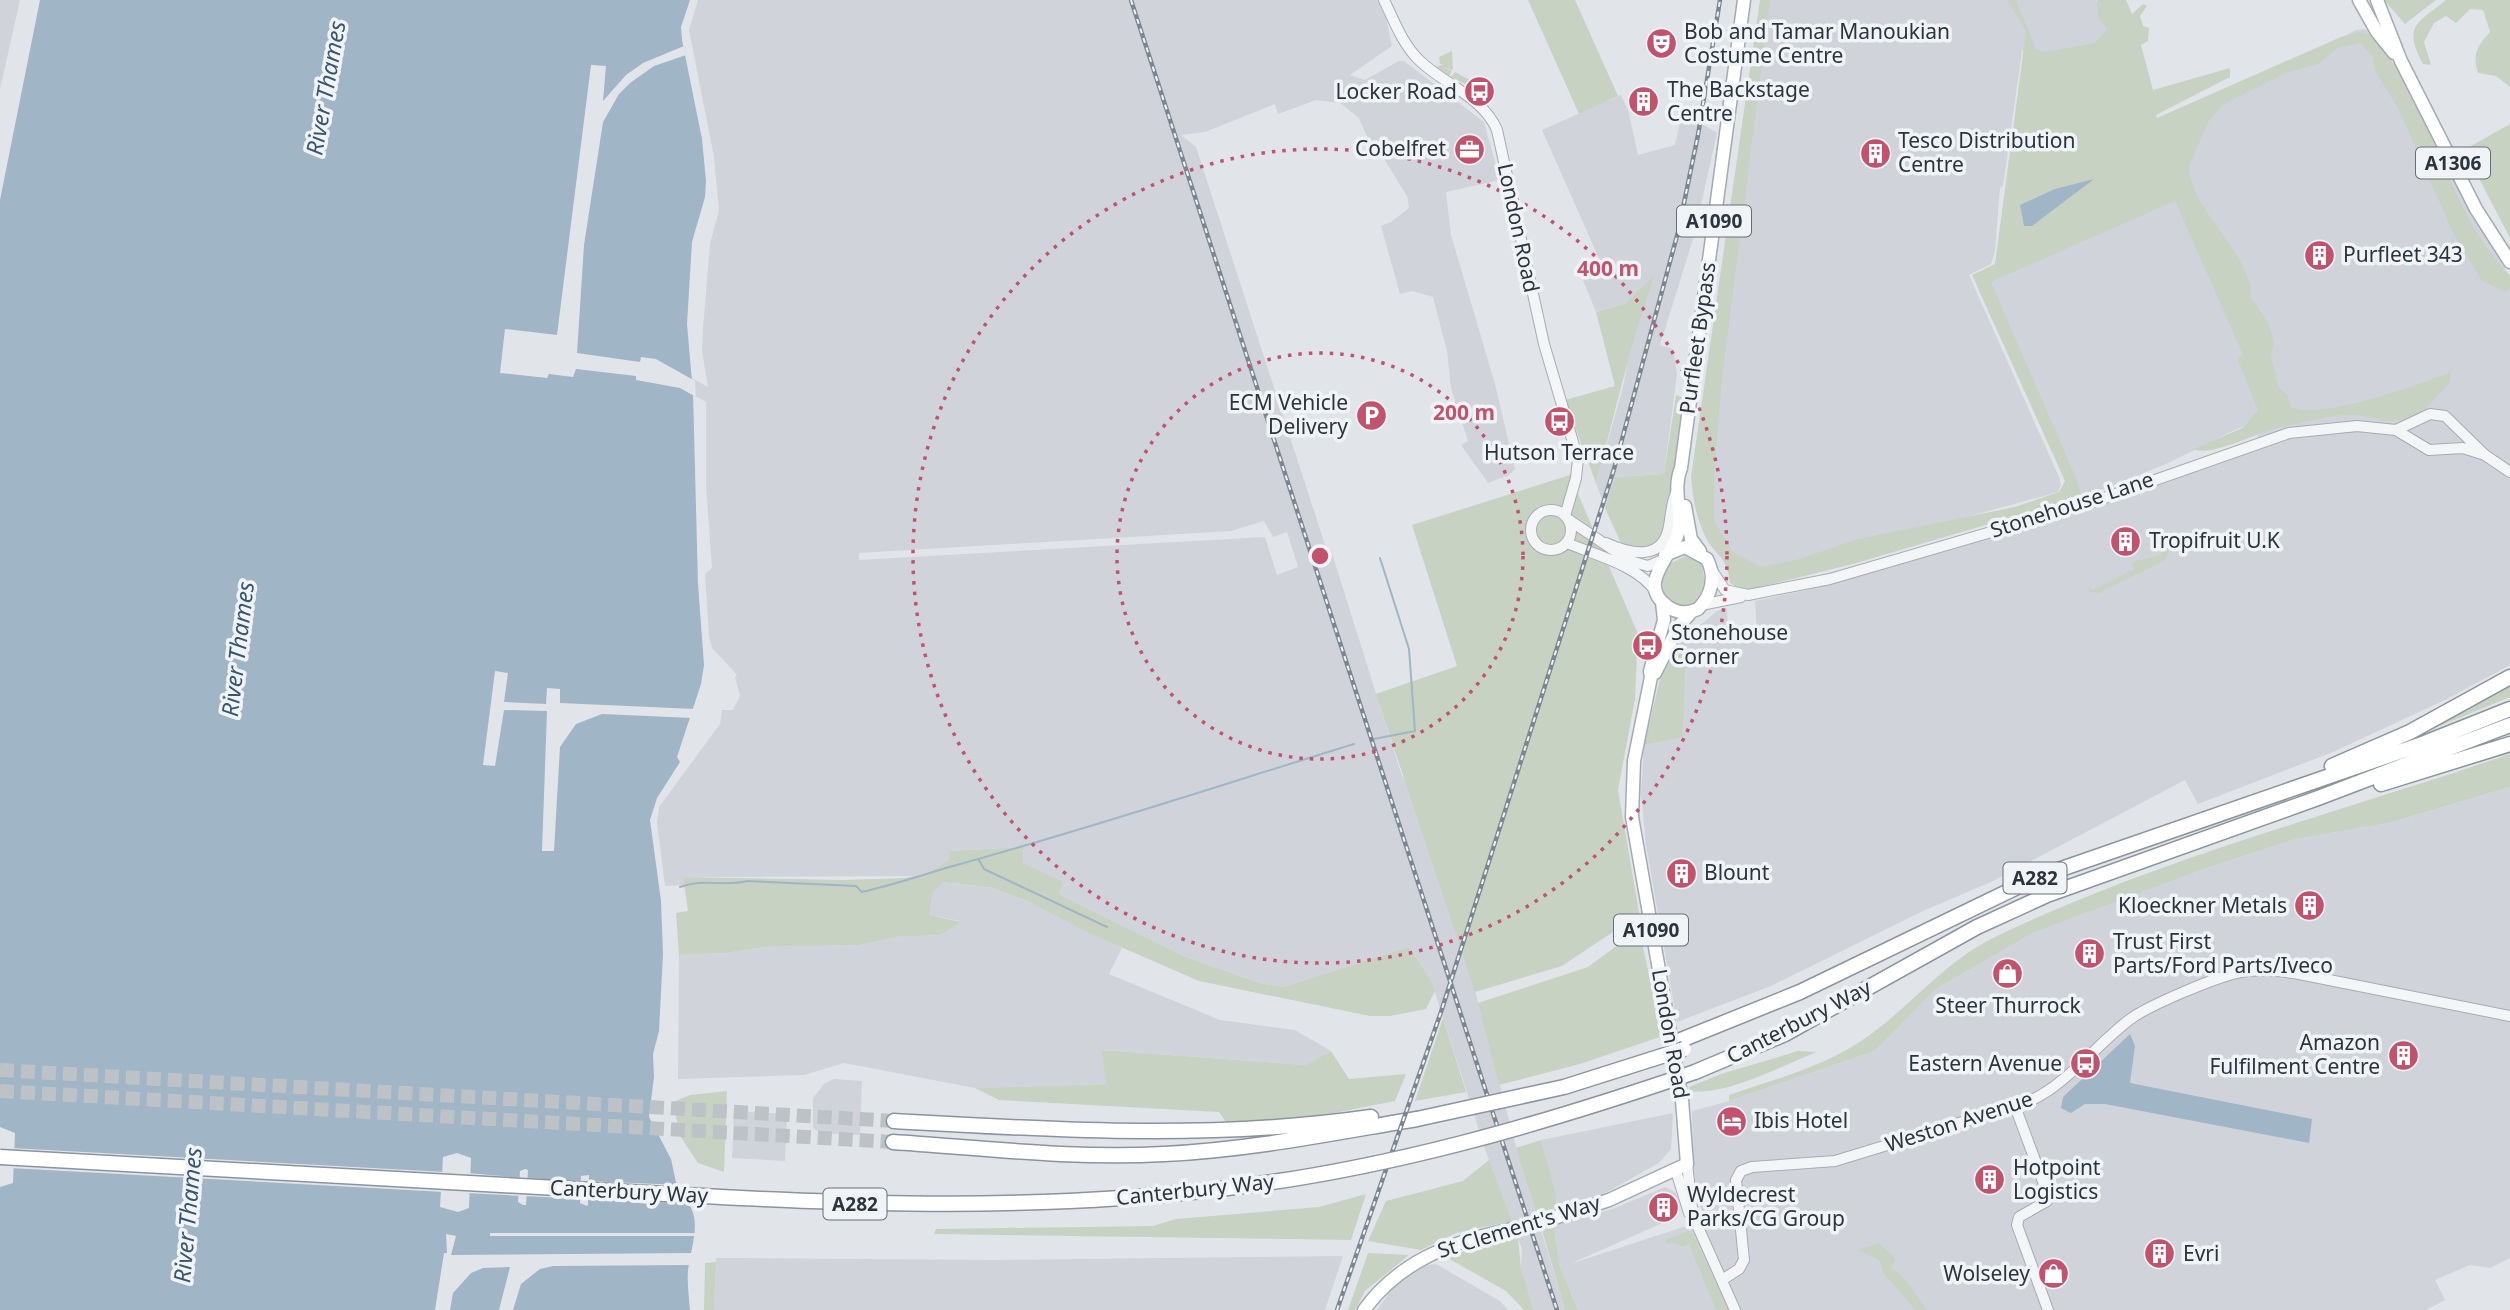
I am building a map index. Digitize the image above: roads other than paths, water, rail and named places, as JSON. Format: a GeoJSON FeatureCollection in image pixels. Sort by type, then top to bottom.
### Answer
{"type":"FeatureCollection","features":[{"type":"Feature","properties":{"kind":"highway"},"geometry":{"type":"LineString","coordinates":[[2280,791],[2410,732],[2510,677]]}},
{"type":"Feature","properties":{"kind":"highway","name":"A282"},"geometry":{"type":"LineString","coordinates":[[2280,791],[2422,744],[2510,709]]}},
{"type":"Feature","properties":{"kind":"highway","name":"A282"},"geometry":{"type":"LineString","coordinates":[[2318,799],[2510,725]]}},
{"type":"Feature","properties":{"kind":"highway"},"geometry":{"type":"LineString","coordinates":[[2318,799],[2424,772],[2510,744]]}},
{"type":"Feature","properties":{"kind":"highway","name":"Canterbury Way"},"geometry":{"type":"LineString","coordinates":[[893,1142],[1093,1155],[1231,1149],[1381,1120],[1527,1087],[1683,1044],[1800,992],[2038,877],[2280,791]]}},
{"type":"Feature","properties":{"kind":"highway","name":"Canterbury Way"},"geometry":{"type":"LineString","coordinates":[[0,1157],[839,1204],[1053,1204],[1222,1189],[1343,1170],[1521,1127],[1695,1072],[1785,1034],[1977,927],[2036,900],[2106,871],[2318,799]]}},
{"type":"Feature","properties":{"kind":"highway","name":"Canterbury Way"},"geometry":{"type":"LineString","coordinates":[[894,1121],[1160,1134],[1273,1129],[1381,1120]]}},
{"type":"Feature","properties":{"kind":"main road","name":"Purfleet Bypass"},"geometry":{"type":"LineString","coordinates":[[1663,557],[1678,535],[1676,492],[1744,0]]}},
{"type":"Feature","properties":{"kind":"main road","name":"A1306"},"geometry":{"type":"LineString","coordinates":[[2359,0],[2377,32],[2401,61]]}},
{"type":"Feature","properties":{"kind":"main road","name":"A1306"},"geometry":{"type":"LineString","coordinates":[[2377,0],[2401,61],[2476,209],[2510,262]]}},
{"type":"Feature","properties":{"kind":"main road","name":"Purfleet Bypass"},"geometry":{"type":"LineString","coordinates":[[1681,468],[1689,530],[1693,544],[1702,554]]}},
{"type":"Feature","properties":{"kind":"main road"},"geometry":{"type":"LineString","coordinates":[[1663,557],[1685,547],[1702,554]]}},
{"type":"Feature","properties":{"kind":"main road","name":"A1090"},"geometry":{"type":"LineString","coordinates":[[1697,608],[1710,592],[1711,569],[1702,554]]}},
{"type":"Feature","properties":{"kind":"main road","name":"A1090"},"geometry":{"type":"LineString","coordinates":[[1660,598],[1656,576],[1663,557]]}},
{"type":"Feature","properties":{"kind":"main road"},"geometry":{"type":"LineString","coordinates":[[1660,598],[1675,611],[1697,608]]}},
{"type":"Feature","properties":{"kind":"main road","name":"London Road"},"geometry":{"type":"LineString","coordinates":[[1651,677],[1650,671],[1664,616],[1660,598]]}},
{"type":"Feature","properties":{"kind":"main road","name":"London Road"},"geometry":{"type":"LineString","coordinates":[[1681,1168],[1682,1100],[1632,817],[1634,761],[1651,677],[1679,626],[1697,608]]}},
{"type":"Feature","properties":{"kind":"main road","name":"St Clement's Way"},"geometry":{"type":"LineString","coordinates":[[1364,1310],[1387,1283],[1419,1260],[1465,1241],[1548,1220],[1609,1200],[1681,1168]]}},
{"type":"Feature","properties":{"kind":"street","name":"London Road"},"geometry":{"type":"LineString","coordinates":[[1384,0],[1407,45],[1420,61],[1486,111],[1497,130],[1544,344],[1578,459],[1567,518]]}},
{"type":"Feature","properties":{"kind":"street","name":"Stonehouse Lane"},"geometry":{"type":"LineString","coordinates":[[2396,430],[2430,414],[2440,414],[2485,455],[2510,472]]}},
{"type":"Feature","properties":{"kind":"street"},"geometry":{"type":"LineString","coordinates":[[2420,421],[2417,432],[2420,443]]}},
{"type":"Feature","properties":{"kind":"street","name":"Stonehouse Lane"},"geometry":{"type":"LineString","coordinates":[[1697,608],[1748,594],[1830,579],[2084,505],[2289,433],[2357,426],[2396,430],[2429,450],[2463,448],[2485,455]]}},
{"type":"Feature","properties":{"kind":"street"},"geometry":{"type":"LineString","coordinates":[[2444,449],[2454,437],[2454,426]]}},
{"type":"Feature","properties":{"kind":"street"},"geometry":{"type":"LineString","coordinates":[[1552,510],[1567,518],[1578,529],[1606,543],[1634,554],[1643,554],[1659,547],[1667,535],[1676,492]]}},
{"type":"Feature","properties":{"kind":"street"},"geometry":{"type":"LineString","coordinates":[[1567,518],[1571,534],[1567,543],[1558,549],[1546,549],[1532,536],[1535,518],[1552,510],[1569,496]]}},
{"type":"Feature","properties":{"kind":"street"},"geometry":{"type":"LineString","coordinates":[[1567,543],[1592,551],[1642,578],[1660,598]]}},
{"type":"Feature","properties":{"kind":"street"},"geometry":{"type":"LineString","coordinates":[[1606,543],[1639,564],[1652,565],[1663,557]]}},
{"type":"Feature","properties":{"kind":"street"},"geometry":{"type":"LineString","coordinates":[[1711,569],[1725,590],[1748,594]]}},
{"type":"Feature","properties":{"kind":"street","name":"Weston Avenue"},"geometry":{"type":"LineString","coordinates":[[1722,1280],[1739,1269],[1744,1260],[1736,1180],[1741,1171],[1752,1167],[1835,1161],[1989,1114],[2016,1109],[2060,1084],[2130,1019],[2200,986],[2241,972],[2294,973],[2510,1016]]}},
{"type":"Feature","properties":{"kind":"street"},"geometry":{"type":"LineString","coordinates":[[2016,1109],[2048,1195],[2047,1201],[2019,1217],[2017,1225],[2048,1310]]}},
{"type":"Feature","properties":{"kind":"street","name":"London Road"},"geometry":{"type":"LineString","coordinates":[[1681,1168],[1689,1213],[1693,1216],[1735,1310]]}},
{"type":"Feature","properties":{"kind":"water","name":"River Thames"},"geometry":{"type":"Polygon","coordinates":[[[40,0],[690,0],[681,27],[682,40],[702,139],[706,181],[705,197],[692,242],[687,324],[693,393],[698,584],[704,665],[701,684],[677,757],[680,762],[657,798],[650,820],[661,901],[663,954],[659,1031],[653,1054],[654,1077],[649,1117],[671,1159],[680,1201],[687,1202],[694,1218],[688,1276],[690,1310],[0,1310],[0,1187],[13,1183],[15,1133],[0,1127],[0,200],[40,0]],[[457,1153],[443,1157],[440,1207],[458,1212],[469,1208],[471,1158],[457,1153]],[[528,1170],[520,1171],[518,1202],[526,1205],[528,1170]],[[589,1175],[581,1176],[580,1203],[587,1206],[589,1175]]]}},
{"type":"Feature","properties":{"kind":"water"},"geometry":{"type":"Polygon","coordinates":[[[2094,179],[2032,226],[2024,226],[2020,205],[2055,189],[2094,179]]]}},
{"type":"Feature","properties":{"kind":"water"},"geometry":{"type":"Polygon","coordinates":[[[2130,1034],[2135,1046],[2130,1083],[2312,1119],[2309,1143],[2105,1104],[2085,1104],[2071,1113],[2061,1108],[2063,1097],[2130,1034]]]}},
{"type":"Feature","properties":{"kind":"waterway"},"geometry":{"type":"LineString","coordinates":[[1374,739],[1415,731],[1409,649],[1380,558]]}},
{"type":"Feature","properties":{"kind":"waterway"},"geometry":{"type":"LineString","coordinates":[[680,887],[697,883],[747,881],[856,886],[862,892],[1054,837],[1354,744]]}},
{"type":"Feature","properties":{"kind":"waterway"},"geometry":{"type":"LineString","coordinates":[[979,860],[984,869],[1107,927]]}},
{"type":"Feature","properties":{"kind":"tunnel"},"geometry":{"type":"LineString","coordinates":[[0,1070],[894,1121]]}},
{"type":"Feature","properties":{"kind":"tunnel"},"geometry":{"type":"LineString","coordinates":[[0,1091],[893,1142]]}},
{"type":"Feature","properties":{"kind":"railway"},"geometry":{"type":"LineString","coordinates":[[1131,0],[1557,1310]]}},
{"type":"Feature","properties":{"kind":"railway"},"geometry":{"type":"LineString","coordinates":[[1337,1310],[1441,1012],[1614,469],[1678,232],[1698,135],[1720,0]]}},
{"type":"Feature","properties":{"kind":"place","name":"Bob and Tamar Manoukian Costume Centre"},"geometry":{"type":"Point","coordinates":[1661,44]}},
{"type":"Feature","properties":{"kind":"place","name":"Locker Road"},"geometry":{"type":"Point","coordinates":[1480,92]}},
{"type":"Feature","properties":{"kind":"place","name":"The Backstage Centre"},"geometry":{"type":"Point","coordinates":[1644,102]}},
{"type":"Feature","properties":{"kind":"place","name":"Cobelfret"},"geometry":{"type":"Point","coordinates":[1469,149]}},
{"type":"Feature","properties":{"kind":"place","name":"Tesco Distribution Centre"},"geometry":{"type":"Point","coordinates":[1875,153]}},
{"type":"Feature","properties":{"kind":"place","name":"Purfleet 343"},"geometry":{"type":"Point","coordinates":[2320,255]}},
{"type":"Feature","properties":{"kind":"place","name":"ECM Vehicle Delivery"},"geometry":{"type":"Point","coordinates":[1371,415]}},
{"type":"Feature","properties":{"kind":"place","name":"Hutson Terrace"},"geometry":{"type":"Point","coordinates":[1559,421]}},
{"type":"Feature","properties":{"kind":"place","name":"Tropifruit U.K"},"geometry":{"type":"Point","coordinates":[2126,541]}},
{"type":"Feature","properties":{"kind":"place","name":"Stonehouse Corner"},"geometry":{"type":"Point","coordinates":[1648,645]}},
{"type":"Feature","properties":{"kind":"place","name":"Blount"},"geometry":{"type":"Point","coordinates":[1681,873]}},
{"type":"Feature","properties":{"kind":"place","name":"Kloeckner Metals"},"geometry":{"type":"Point","coordinates":[2310,906]}},
{"type":"Feature","properties":{"kind":"place","name":"Trust First Parts/Ford Parts/Iveco"},"geometry":{"type":"Point","coordinates":[2090,954]}},
{"type":"Feature","properties":{"kind":"place","name":"Steer Thurrock"},"geometry":{"type":"Point","coordinates":[2008,974]}},
{"type":"Feature","properties":{"kind":"place","name":"Amazon Fulfilment Centre"},"geometry":{"type":"Point","coordinates":[2403,1055]}},
{"type":"Feature","properties":{"kind":"place","name":"Eastern Avenue"},"geometry":{"type":"Point","coordinates":[2085,1064]}},
{"type":"Feature","properties":{"kind":"place","name":"Ibis Hotel"},"geometry":{"type":"Point","coordinates":[1731,1121]}},
{"type":"Feature","properties":{"kind":"place","name":"Hotpoint Logistics"},"geometry":{"type":"Point","coordinates":[1990,1180]}},
{"type":"Feature","properties":{"kind":"place","name":"Wyldecrest Parks/CG Group"},"geometry":{"type":"Point","coordinates":[1664,1207]}},
{"type":"Feature","properties":{"kind":"place","name":"Evri"},"geometry":{"type":"Point","coordinates":[2160,1254]}},
{"type":"Feature","properties":{"kind":"place","name":"Wolseley"},"geometry":{"type":"Point","coordinates":[2053,1274]}}]}
